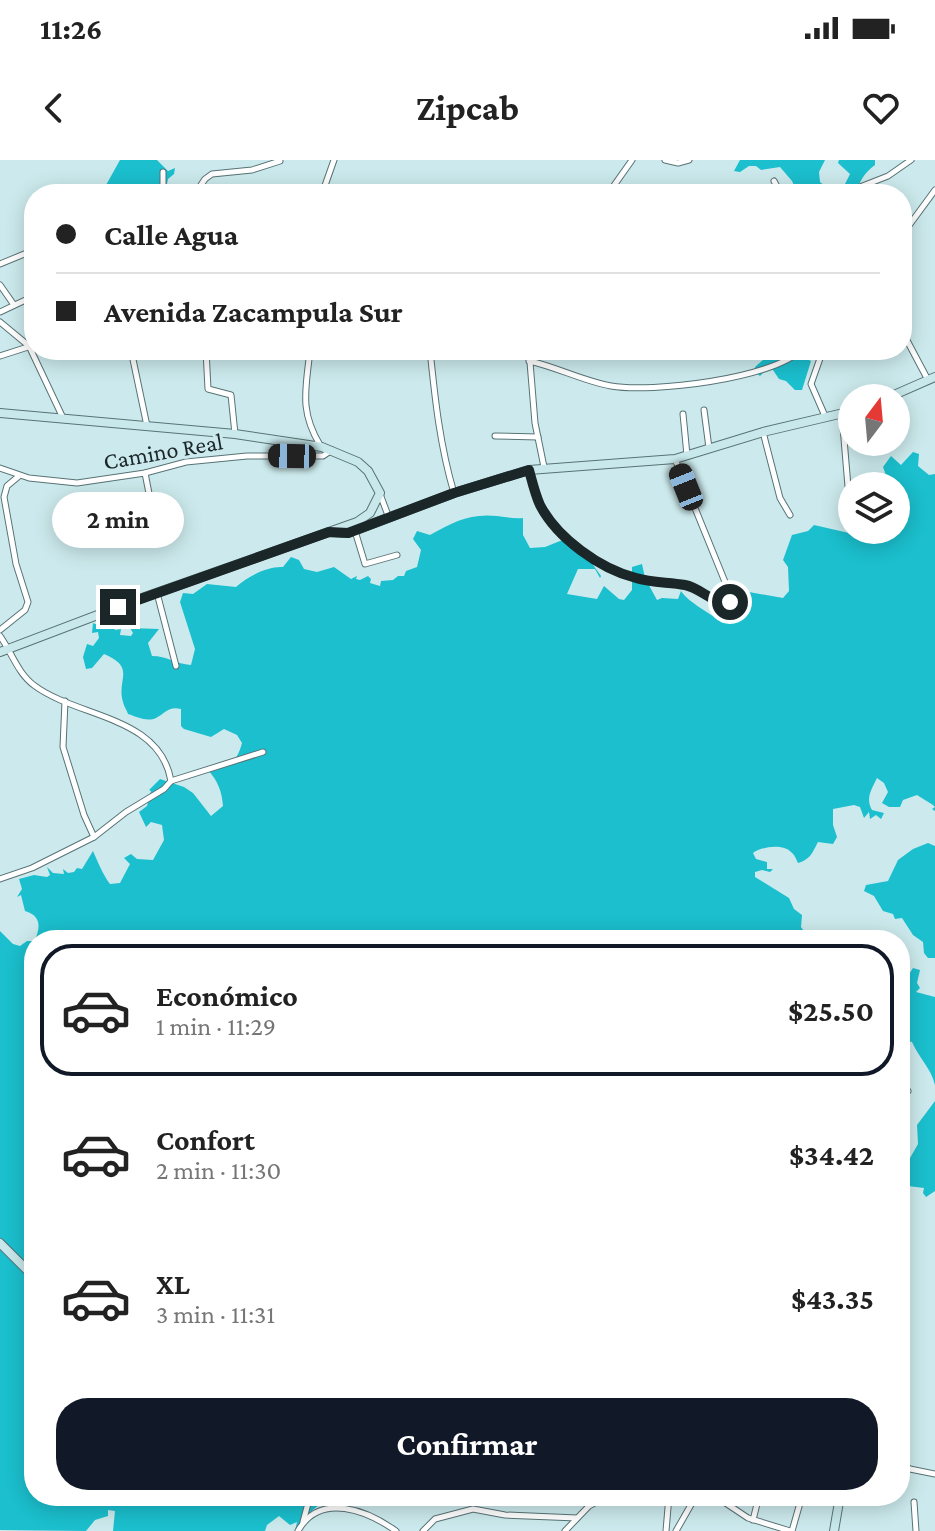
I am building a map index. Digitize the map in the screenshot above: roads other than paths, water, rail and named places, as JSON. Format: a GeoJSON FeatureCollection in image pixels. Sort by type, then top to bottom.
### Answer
{"type":"FeatureCollection","features":[{"type":"Feature","properties":{"kind":"main road"},"geometry":{"type":"LineString","coordinates":[[910,388],[932,378]]}},
{"type":"Feature","properties":{"kind":"main road"},"geometry":{"type":"LineString","coordinates":[[0,413],[235,434],[322,447],[358,462],[380,493],[367,517],[5,650]]}},
{"type":"Feature","properties":{"kind":"main road"},"geometry":{"type":"LineString","coordinates":[[329,532],[344,534],[355,531],[454,493],[529,470],[675,459],[763,432],[838,415]]}},
{"type":"Feature","properties":{"kind":"main road"},"geometry":{"type":"LineString","coordinates":[[0,1243],[24,1267]]}},
{"type":"Feature","properties":{"kind":"main road"},"geometry":{"type":"LineString","coordinates":[[834,1531],[838,1506]]}},
{"type":"Feature","properties":{"kind":"street"},"geometry":{"type":"LineString","coordinates":[[326,184],[334,160]]}},
{"type":"Feature","properties":{"kind":"street"},"geometry":{"type":"LineString","coordinates":[[615,184],[632,160]]}},
{"type":"Feature","properties":{"kind":"street"},"geometry":{"type":"LineString","coordinates":[[665,160],[678,163],[689,160]]}},
{"type":"Feature","properties":{"kind":"street"},"geometry":{"type":"LineString","coordinates":[[868,184],[888,176],[911,160]]}},
{"type":"Feature","properties":{"kind":"street"},"geometry":{"type":"LineString","coordinates":[[202,184],[212,174],[252,170],[280,161]]}},
{"type":"Feature","properties":{"kind":"street"},"geometry":{"type":"LineString","coordinates":[[163,172],[163,184]]}},
{"type":"Feature","properties":{"kind":"street"},"geometry":{"type":"LineString","coordinates":[[912,221],[935,190]]}},
{"type":"Feature","properties":{"kind":"street"},"geometry":{"type":"LineString","coordinates":[[0,264],[24,254]]}},
{"type":"Feature","properties":{"kind":"street"},"geometry":{"type":"LineString","coordinates":[[0,285],[14,305]]}},
{"type":"Feature","properties":{"kind":"street"},"geometry":{"type":"LineString","coordinates":[[0,312],[24,300]]}},
{"type":"Feature","properties":{"kind":"street"},"geometry":{"type":"LineString","coordinates":[[1,324],[24,342]]}},
{"type":"Feature","properties":{"kind":"street"},"geometry":{"type":"LineString","coordinates":[[912,347],[932,378]]}},
{"type":"Feature","properties":{"kind":"street"},"geometry":{"type":"LineString","coordinates":[[0,356],[24,348]]}},
{"type":"Feature","properties":{"kind":"street"},"geometry":{"type":"LineString","coordinates":[[36,360],[63,419]]}},
{"type":"Feature","properties":{"kind":"street"},"geometry":{"type":"LineString","coordinates":[[133,360],[147,426]]}},
{"type":"Feature","properties":{"kind":"street"},"geometry":{"type":"LineString","coordinates":[[207,360],[208,389],[231,395],[235,434]]}},
{"type":"Feature","properties":{"kind":"street"},"geometry":{"type":"LineString","coordinates":[[309,360],[305,413],[322,447]]}},
{"type":"Feature","properties":{"kind":"street"},"geometry":{"type":"LineString","coordinates":[[431,360],[437,422],[454,493]]}},
{"type":"Feature","properties":{"kind":"street"},"geometry":{"type":"LineString","coordinates":[[544,467],[529,361],[556,367],[608,386],[641,388],[671,387],[742,375],[780,365],[786,360]]}},
{"type":"Feature","properties":{"kind":"street"},"geometry":{"type":"LineString","coordinates":[[819,360],[811,384],[825,416]]}},
{"type":"Feature","properties":{"kind":"street"},"geometry":{"type":"LineString","coordinates":[[704,410],[709,449]]}},
{"type":"Feature","properties":{"kind":"street"},"geometry":{"type":"LineString","coordinates":[[683,414],[688,456]]}},
{"type":"Feature","properties":{"kind":"street"},"geometry":{"type":"LineString","coordinates":[[763,432],[780,498],[790,515]]}},
{"type":"Feature","properties":{"kind":"street"},"geometry":{"type":"LineString","coordinates":[[495,436],[538,437]]}},
{"type":"Feature","properties":{"kind":"street","name":"Camino Real"},"geometry":{"type":"LineString","coordinates":[[0,468],[20,476],[77,483],[145,473],[186,462],[247,456],[323,456],[332,450]]}},
{"type":"Feature","properties":{"kind":"street"},"geometry":{"type":"LineString","coordinates":[[529,470],[538,499],[548,517],[561,532],[600,561],[633,578],[687,586],[723,603],[730,602],[732,599],[675,459]]}},
{"type":"Feature","properties":{"kind":"street"},"geometry":{"type":"LineString","coordinates":[[145,473],[158,539]]}},
{"type":"Feature","properties":{"kind":"street"},"geometry":{"type":"LineString","coordinates":[[0,630],[25,610],[28,602],[16,564],[4,497],[7,486],[20,476]]}},
{"type":"Feature","properties":{"kind":"street"},"geometry":{"type":"LineString","coordinates":[[380,493],[389,518]]}},
{"type":"Feature","properties":{"kind":"street"},"geometry":{"type":"LineString","coordinates":[[355,531],[365,564],[397,555]]}},
{"type":"Feature","properties":{"kind":"street"},"geometry":{"type":"LineString","coordinates":[[157,592],[176,666]]}},
{"type":"Feature","properties":{"kind":"street"},"geometry":{"type":"LineString","coordinates":[[0,636],[5,650],[32,684],[65,701],[113,719],[145,739],[162,754],[171,781]]}},
{"type":"Feature","properties":{"kind":"street"},"geometry":{"type":"LineString","coordinates":[[65,701],[63,747],[94,837]]}},
{"type":"Feature","properties":{"kind":"street"},"geometry":{"type":"LineString","coordinates":[[0,878],[32,868],[94,837],[171,781],[263,752]]}},
{"type":"Feature","properties":{"kind":"street"},"geometry":{"type":"LineString","coordinates":[[910,1469],[935,1474]]}},
{"type":"Feature","properties":{"kind":"street"},"geometry":{"type":"LineString","coordinates":[[914,1502],[916,1531]]}},
{"type":"Feature","properties":{"kind":"street"},"geometry":{"type":"LineString","coordinates":[[298,1531],[307,1506]]}},
{"type":"Feature","properties":{"kind":"street"},"geometry":{"type":"LineString","coordinates":[[565,1531],[589,1506]]}},
{"type":"Feature","properties":{"kind":"street"},"geometry":{"type":"LineString","coordinates":[[666,1531],[668,1506]]}},
{"type":"Feature","properties":{"kind":"street"},"geometry":{"type":"LineString","coordinates":[[676,1531],[688,1506]]}},
{"type":"Feature","properties":{"kind":"street"},"geometry":{"type":"LineString","coordinates":[[731,1506],[772,1528],[791,1531],[799,1506]]}},
{"type":"Feature","properties":{"kind":"street"},"geometry":{"type":"LineString","coordinates":[[753,1520],[756,1506]]}},
{"type":"Feature","properties":{"kind":"street"},"geometry":{"type":"LineString","coordinates":[[302,1524],[317,1513],[339,1507],[367,1514],[396,1531]]}},
{"type":"Feature","properties":{"kind":"street"},"geometry":{"type":"LineString","coordinates":[[423,1531],[435,1519],[473,1509],[505,1515],[577,1518]]}}]}
